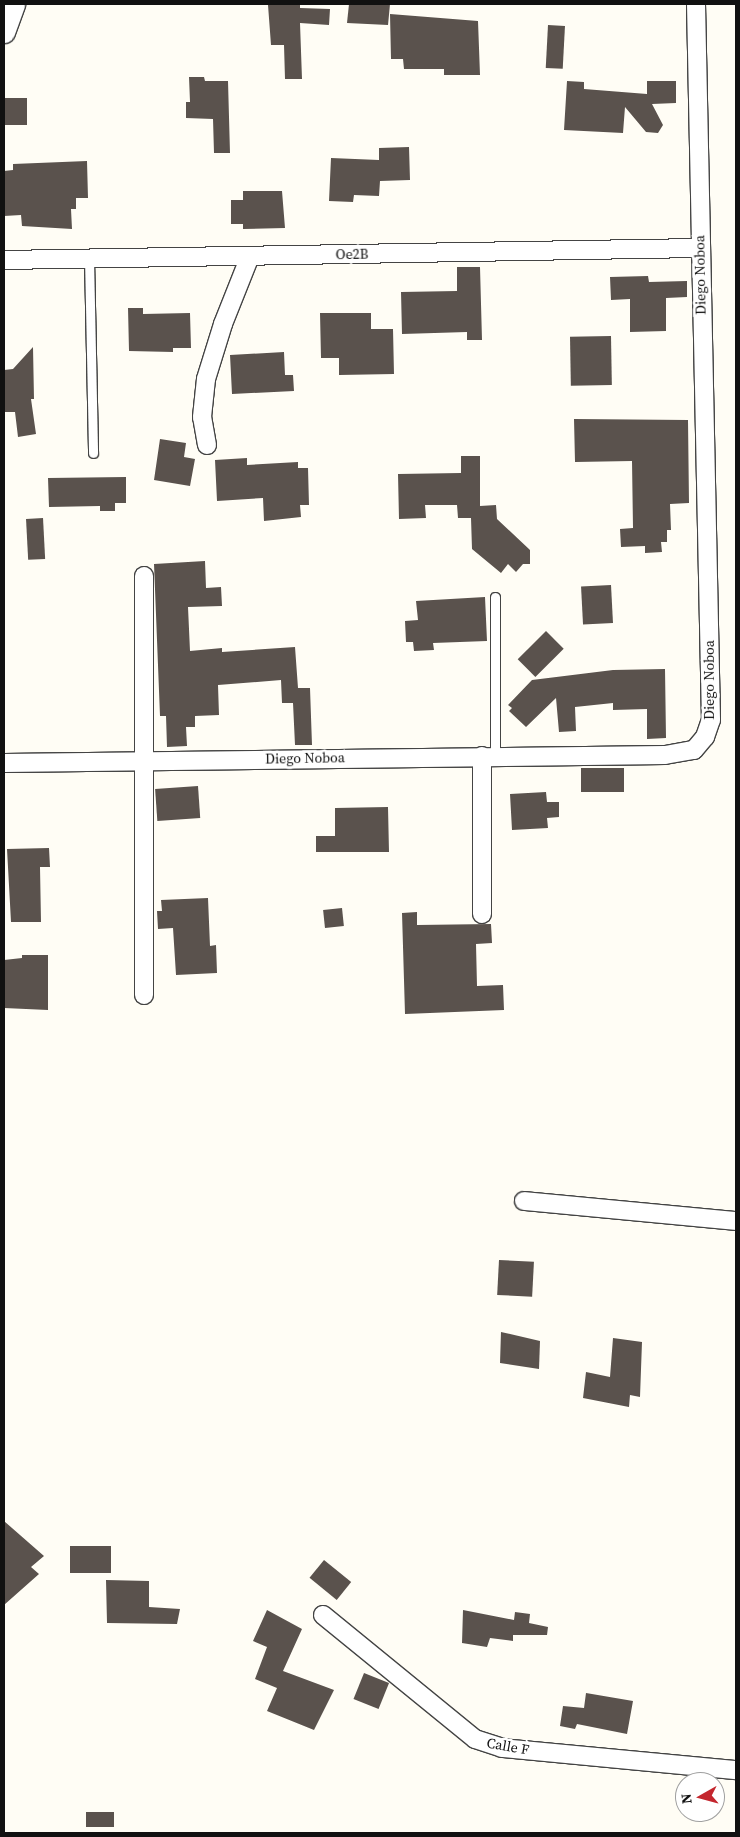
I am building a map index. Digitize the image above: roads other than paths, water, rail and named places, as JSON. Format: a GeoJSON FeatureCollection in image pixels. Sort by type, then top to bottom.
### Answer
{"type":"FeatureCollection","features":[{"type":"Feature","properties":{"kind":"street"},"geometry":{"type":"LineString","coordinates":[[4,32],[14,4]]}},
{"type":"Feature","properties":{"kind":"street","name":"Diego Noboa"},"geometry":{"type":"LineString","coordinates":[[4,764],[145,760],[682,754],[694,750],[705,737],[712,720],[696,4]]}},
{"type":"Feature","properties":{"kind":"street","name":"Oe2B"},"geometry":{"type":"LineString","coordinates":[[4,260],[700,248]]}},
{"type":"Feature","properties":{"kind":"street"},"geometry":{"type":"LineString","coordinates":[[207,445],[202,417],[206,378],[223,324],[250,256]]}},
{"type":"Feature","properties":{"kind":"street"},"geometry":{"type":"LineString","coordinates":[[144,576],[144,995]]}},
{"type":"Feature","properties":{"kind":"street"},"geometry":{"type":"LineString","coordinates":[[482,914],[488,756]]}},
{"type":"Feature","properties":{"kind":"street"},"geometry":{"type":"LineString","coordinates":[[524,1201],[736,1221]]}},
{"type":"Feature","properties":{"kind":"street","name":"Calle F"},"geometry":{"type":"LineString","coordinates":[[323,1615],[475,1739],[502,1748],[736,1770]]}},
{"type":"Feature","properties":{"kind":"lane"},"geometry":{"type":"LineString","coordinates":[[89,258],[93,453]]}},
{"type":"Feature","properties":{"kind":"lane"},"geometry":{"type":"LineString","coordinates":[[488,756],[495,597]]}}]}
